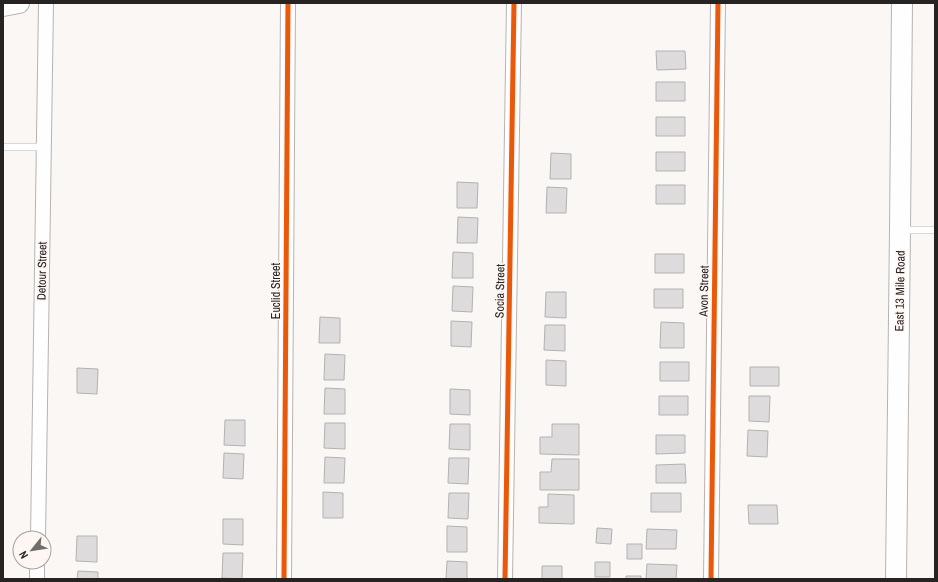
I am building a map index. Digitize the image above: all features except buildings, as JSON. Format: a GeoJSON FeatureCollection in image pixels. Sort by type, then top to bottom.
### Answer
{"type":"FeatureCollection","features":[{"type":"Feature","properties":{"kind":"main road"},"geometry":{"type":"LineString","coordinates":[[3,6],[19,3]]}},
{"type":"Feature","properties":{"kind":"main road","name":"East 13 Mile Road"},"geometry":{"type":"LineString","coordinates":[[896,579],[902,3]]}},
{"type":"Feature","properties":{"kind":"street","name":"Detour Street"},"geometry":{"type":"LineString","coordinates":[[38,530],[46,3]]}},
{"type":"Feature","properties":{"kind":"street","name":"Euclid Street"},"geometry":{"type":"LineString","coordinates":[[284,579],[288,3]]}},
{"type":"Feature","properties":{"kind":"street","name":"Socia Street"},"geometry":{"type":"LineString","coordinates":[[506,579],[514,3]]}},
{"type":"Feature","properties":{"kind":"street","name":"Avon Street"},"geometry":{"type":"LineString","coordinates":[[711,579],[718,3]]}},
{"type":"Feature","properties":{"kind":"lane"},"geometry":{"type":"LineString","coordinates":[[3,147],[45,146]]}},
{"type":"Feature","properties":{"kind":"lane"},"geometry":{"type":"LineString","coordinates":[[900,230],[935,230]]}},
{"type":"Feature","properties":{"kind":"cycle path"},"geometry":{"type":"LineString","coordinates":[[284,579],[288,3]]}},
{"type":"Feature","properties":{"kind":"cycle path"},"geometry":{"type":"LineString","coordinates":[[505,579],[514,3]]}},
{"type":"Feature","properties":{"kind":"cycle path"},"geometry":{"type":"LineString","coordinates":[[711,579],[718,3]]}}]}
